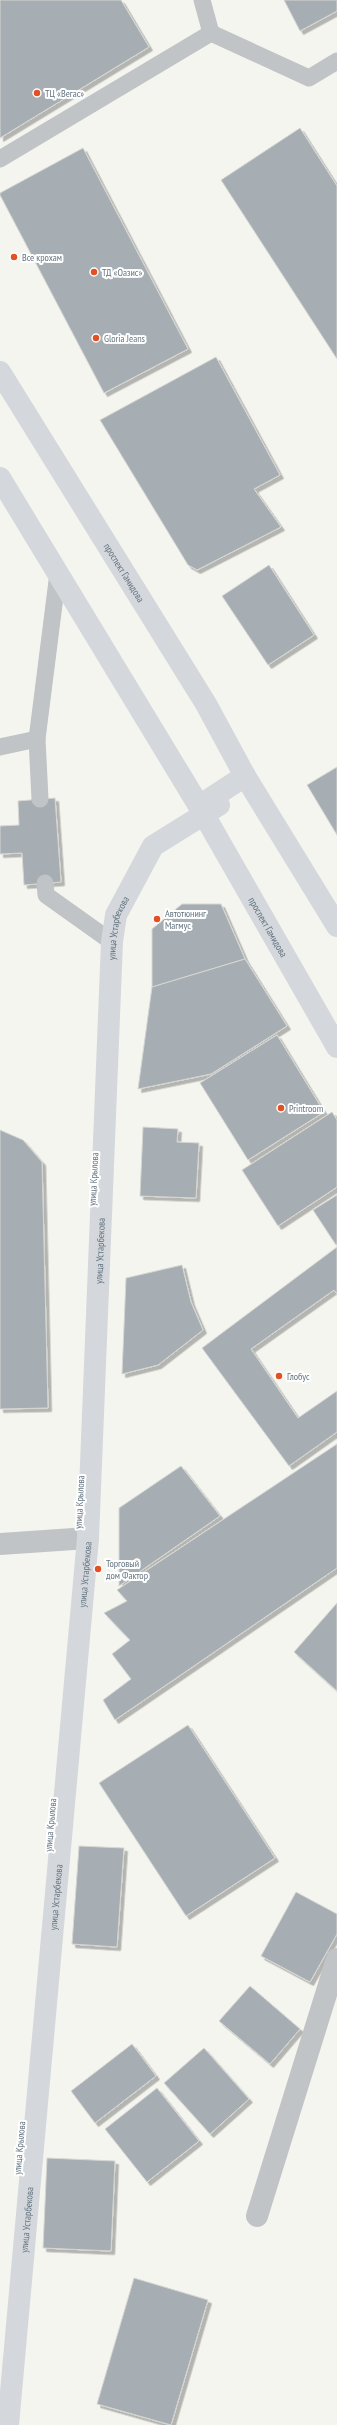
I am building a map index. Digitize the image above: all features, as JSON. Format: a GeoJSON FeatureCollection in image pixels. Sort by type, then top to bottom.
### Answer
{"type":"FeatureCollection","features":[{"type":"Feature","properties":{"kind":"main road","name":"проспект Гамидова"},"geometry":{"type":"LineString","coordinates":[[0,372],[206,704],[248,780],[337,926]]}},
{"type":"Feature","properties":{"kind":"main road","name":"проспект Гамидова"},"geometry":{"type":"LineString","coordinates":[[0,478],[201,810],[337,1047]]}},
{"type":"Feature","properties":{"kind":"main road"},"geometry":{"type":"LineString","coordinates":[[201,810],[248,780]]}},
{"type":"Feature","properties":{"kind":"main road","name":"улица Крылова"},"geometry":{"type":"LineString","coordinates":[[0,2353],[83,1539],[108,939],[111,912],[148,840],[201,810]]}},
{"type":"Feature","properties":{"kind":"main road","name":"улица Устарбекова"},"geometry":{"type":"LineString","coordinates":[[8,2425],[83,1539]]}},
{"type":"Feature","properties":{"kind":"street"},"geometry":{"type":"LineString","coordinates":[[0,1544],[83,1539]]}},
{"type":"Feature","properties":{"kind":"street"},"geometry":{"type":"LineString","coordinates":[[257,2216],[337,1959]]}},
{"type":"Feature","properties":{"kind":"lane"},"geometry":{"type":"LineString","coordinates":[[202,0],[212,33],[309,78],[337,61]]}},
{"type":"Feature","properties":{"kind":"lane"},"geometry":{"type":"LineString","coordinates":[[0,159],[212,33]]}},
{"type":"Feature","properties":{"kind":"lane"},"geometry":{"type":"LineString","coordinates":[[40,799],[37,739],[58,573]]}},
{"type":"Feature","properties":{"kind":"lane"},"geometry":{"type":"LineString","coordinates":[[0,747],[37,739]]}},
{"type":"Feature","properties":{"kind":"lane"},"geometry":{"type":"LineString","coordinates":[[45,883],[46,895],[108,939]]}},
{"type":"Feature","properties":{"kind":"building","name":"ТЦ «Вегас»"},"geometry":{"type":"Polygon","coordinates":[[[0,0],[121,0],[149,47],[0,138],[0,0]]]}},
{"type":"Feature","properties":{"kind":"building"},"geometry":{"type":"Polygon","coordinates":[[[284,0],[337,0],[337,11],[300,31],[284,0]]]}},
{"type":"Feature","properties":{"kind":"building"},"geometry":{"type":"Polygon","coordinates":[[[300,128],[337,186],[337,359],[221,180],[300,128]]]}},
{"type":"Feature","properties":{"kind":"building","name":"ТД «Оазис»"},"geometry":{"type":"Polygon","coordinates":[[[83,148],[188,349],[104,393],[0,195],[0,193],[83,148]]]}},
{"type":"Feature","properties":{"kind":"building"},"geometry":{"type":"Polygon","coordinates":[[[216,357],[280,475],[254,489],[281,527],[197,570],[188,565],[100,420],[216,357]]]}},
{"type":"Feature","properties":{"kind":"building"},"geometry":{"type":"Polygon","coordinates":[[[269,565],[314,635],[268,665],[222,596],[269,565]]]}},
{"type":"Feature","properties":{"kind":"building"},"geometry":{"type":"Polygon","coordinates":[[[337,767],[337,835],[307,785],[337,767]]]}},
{"type":"Feature","properties":{"kind":"building"},"geometry":{"type":"Polygon","coordinates":[[[55,798],[61,882],[24,885],[22,853],[0,854],[0,826],[19,825],[18,801],[55,798]]]}},
{"type":"Feature","properties":{"kind":"building"},"geometry":{"type":"Polygon","coordinates":[[[182,904],[221,904],[245,959],[152,987],[152,929],[182,904]]]}},
{"type":"Feature","properties":{"kind":"building"},"geometry":{"type":"Polygon","coordinates":[[[245,959],[287,1026],[211,1074],[138,1089],[152,987],[245,959]]]}},
{"type":"Feature","properties":{"kind":"building"},"geometry":{"type":"Polygon","coordinates":[[[277,1035],[324,1112],[248,1160],[200,1083],[277,1035]]]}},
{"type":"Feature","properties":{"kind":"building"},"geometry":{"type":"Polygon","coordinates":[[[332,1112],[337,1120],[337,1187],[278,1226],[242,1170],[332,1112]]]}},
{"type":"Feature","properties":{"kind":"building"},"geometry":{"type":"Polygon","coordinates":[[[143,1127],[178,1129],[177,1142],[199,1143],[196,1198],[140,1196],[143,1127]]]}},
{"type":"Feature","properties":{"kind":"building"},"geometry":{"type":"Polygon","coordinates":[[[0,1130],[23,1140],[42,1162],[48,1408],[0,1409],[0,1130]]]}},
{"type":"Feature","properties":{"kind":"building"},"geometry":{"type":"Polygon","coordinates":[[[337,1195],[337,1244],[336,1245],[313,1210],[337,1195]]]}},
{"type":"Feature","properties":{"kind":"building"},"geometry":{"type":"Polygon","coordinates":[[[337,1247],[337,1294],[334,1290],[251,1349],[298,1418],[337,1391],[337,1432],[289,1466],[202,1348],[337,1247]]]}},
{"type":"Feature","properties":{"kind":"building"},"geometry":{"type":"Polygon","coordinates":[[[182,1265],[191,1302],[203,1330],[158,1365],[122,1374],[126,1278],[182,1265]]]}},
{"type":"Feature","properties":{"kind":"building"},"geometry":{"type":"Polygon","coordinates":[[[337,1444],[337,1568],[115,1720],[103,1700],[131,1679],[112,1654],[130,1640],[104,1613],[127,1601],[117,1590],[337,1444]]]}},
{"type":"Feature","properties":{"kind":"building"},"geometry":{"type":"Polygon","coordinates":[[[181,1466],[220,1516],[119,1586],[119,1508],[181,1466]]]}},
{"type":"Feature","properties":{"kind":"building"},"geometry":{"type":"Polygon","coordinates":[[[337,1603],[337,1691],[294,1652],[337,1603]]]}},
{"type":"Feature","properties":{"kind":"building"},"geometry":{"type":"Polygon","coordinates":[[[188,1725],[275,1858],[186,1916],[99,1783],[188,1725]]]}},
{"type":"Feature","properties":{"kind":"building"},"geometry":{"type":"Polygon","coordinates":[[[79,1846],[124,1848],[117,1947],[72,1944],[79,1846]]]}},
{"type":"Feature","properties":{"kind":"building"},"geometry":{"type":"Polygon","coordinates":[[[296,1892],[337,1914],[337,1934],[310,1982],[261,1956],[296,1892]]]}},
{"type":"Feature","properties":{"kind":"building"},"geometry":{"type":"Polygon","coordinates":[[[250,1986],[300,2029],[270,2064],[219,2021],[250,1986]]]}},
{"type":"Feature","properties":{"kind":"building"},"geometry":{"type":"Polygon","coordinates":[[[132,2044],[156,2076],[95,2123],[71,2091],[132,2044]]]}},
{"type":"Feature","properties":{"kind":"building"},"geometry":{"type":"Polygon","coordinates":[[[204,2048],[249,2099],[210,2134],[164,2083],[204,2048]]]}},
{"type":"Feature","properties":{"kind":"building"},"geometry":{"type":"Polygon","coordinates":[[[157,2088],[199,2141],[147,2182],[105,2129],[157,2088]]]}},
{"type":"Feature","properties":{"kind":"building"},"geometry":{"type":"Polygon","coordinates":[[[47,2158],[115,2161],[111,2251],[43,2248],[47,2158]]]}},
{"type":"Feature","properties":{"kind":"building"},"geometry":{"type":"Polygon","coordinates":[[[134,2278],[208,2300],[171,2425],[97,2404],[134,2278]]]}},
{"type":"Feature","properties":{"kind":"place","name":"ТЦ «Вегас»"},"geometry":{"type":"Point","coordinates":[37,93]}},
{"type":"Feature","properties":{"kind":"place","name":"Все крохам"},"geometry":{"type":"Point","coordinates":[14,257]}},
{"type":"Feature","properties":{"kind":"place","name":"ТД «Оазис»"},"geometry":{"type":"Point","coordinates":[94,272]}},
{"type":"Feature","properties":{"kind":"place","name":"Gloria Jeans"},"geometry":{"type":"Point","coordinates":[96,338]}},
{"type":"Feature","properties":{"kind":"place","name":"Автотюнинг Магмус"},"geometry":{"type":"Point","coordinates":[157,919]}},
{"type":"Feature","properties":{"kind":"place","name":"Printroom"},"geometry":{"type":"Point","coordinates":[281,1108]}},
{"type":"Feature","properties":{"kind":"place","name":"Глобус"},"geometry":{"type":"Point","coordinates":[279,1376]}},
{"type":"Feature","properties":{"kind":"place","name":"Торговый дом Фактор"},"geometry":{"type":"Point","coordinates":[98,1569]}}]}
